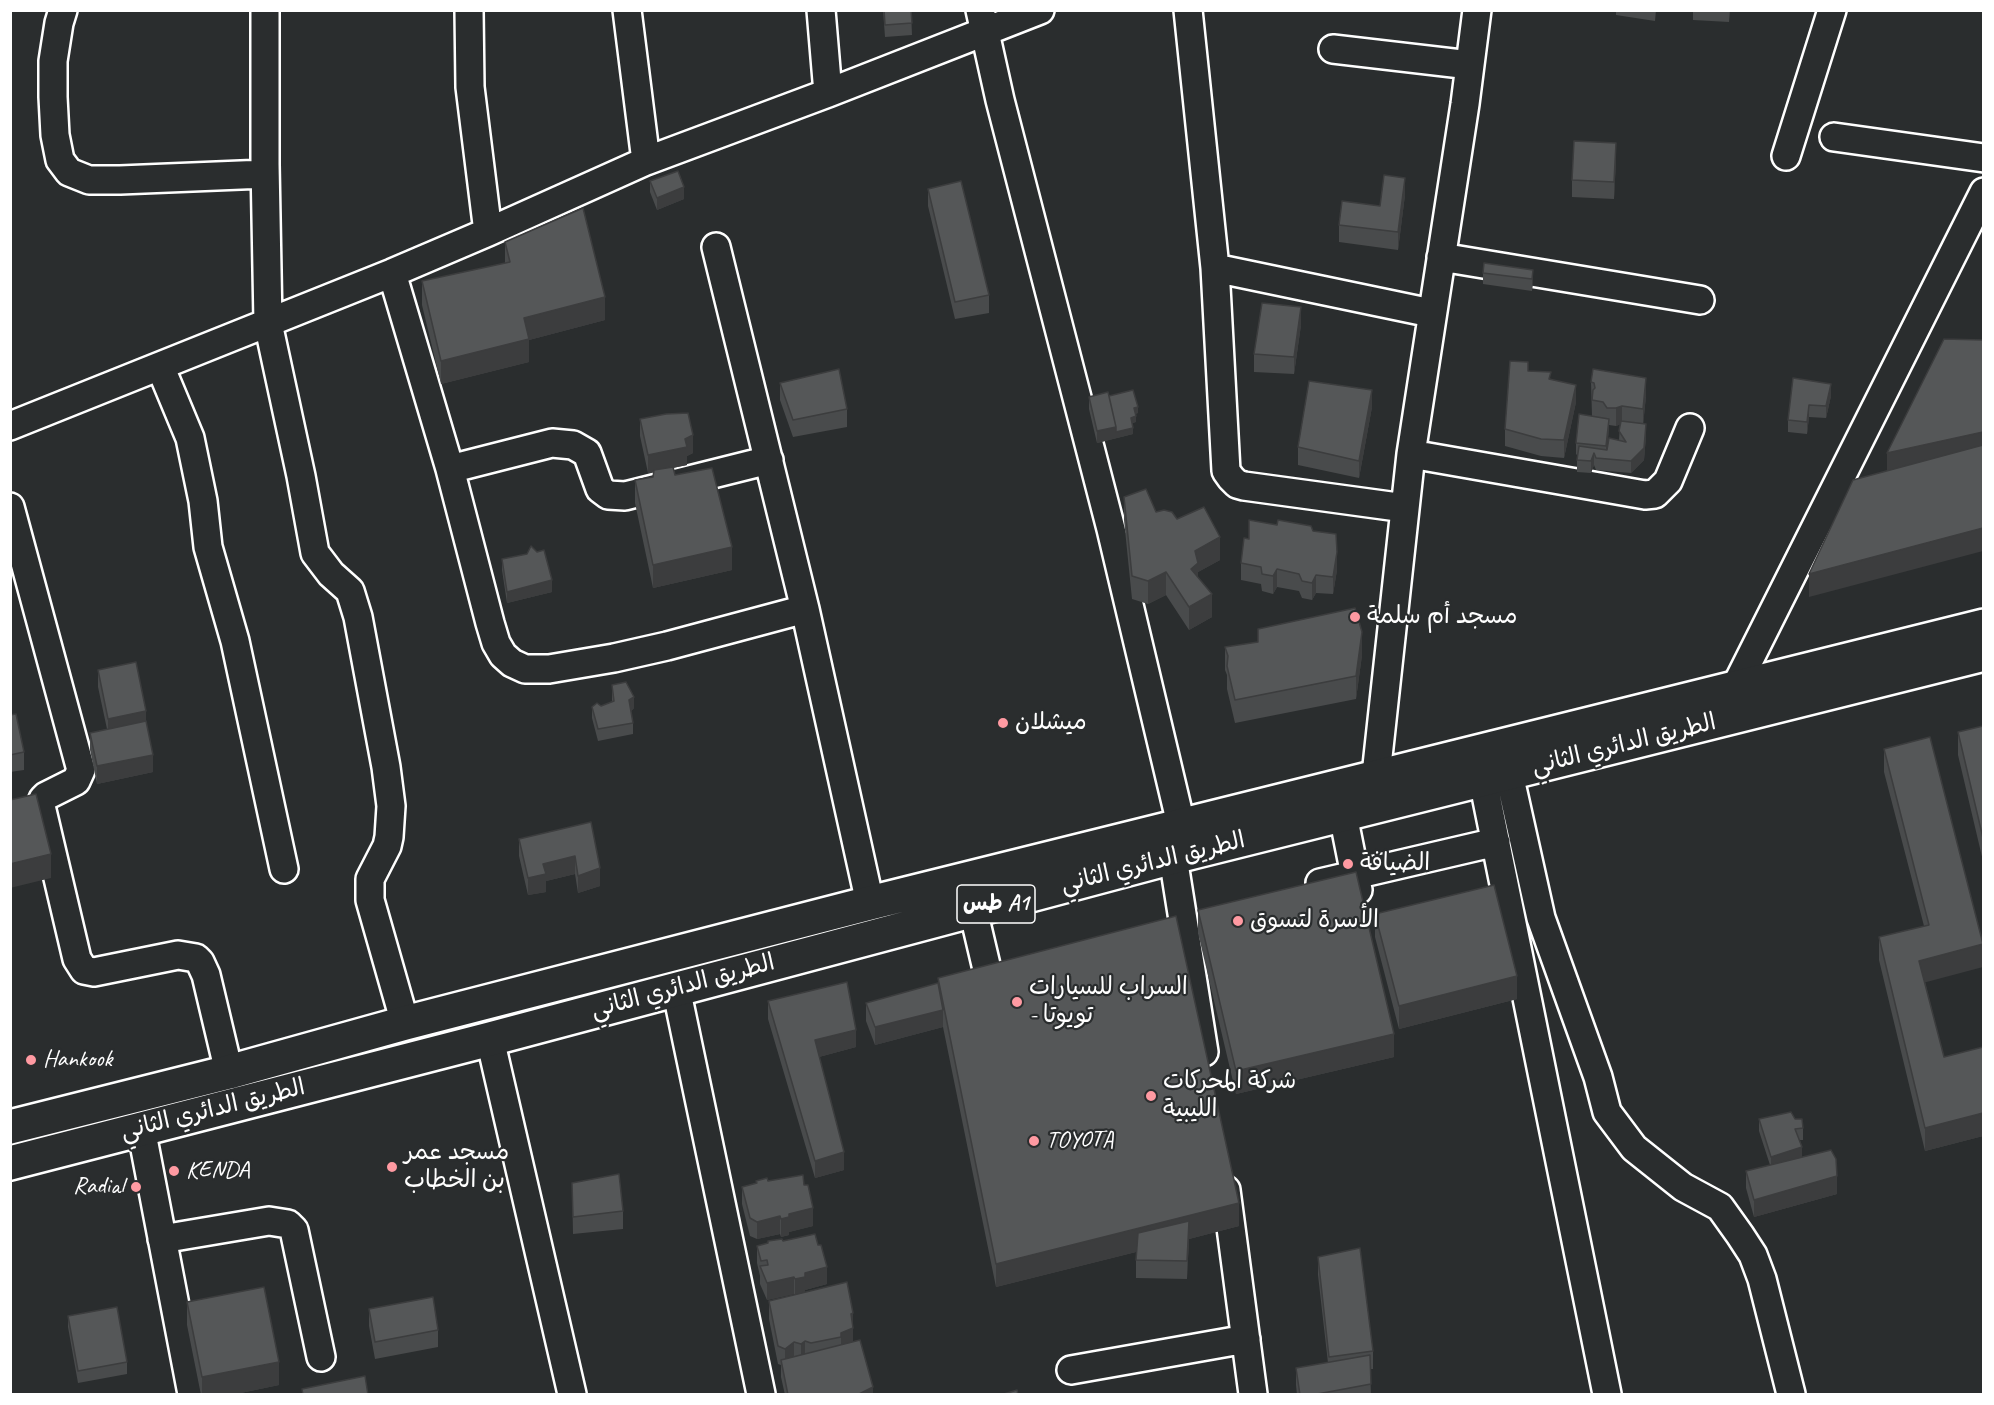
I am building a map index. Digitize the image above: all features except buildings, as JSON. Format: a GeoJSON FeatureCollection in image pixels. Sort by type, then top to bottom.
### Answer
{"type":"FeatureCollection","features":[{"type":"Feature","properties":{"kind":"highway","name":"الطريق الدائري الثاني"},"geometry":{"type":"LineString","coordinates":[[10,1127],[1180,824],[1983,626]]}},
{"type":"Feature","properties":{"kind":"highway","name":"الطريق الدائري الثاني"},"geometry":{"type":"LineString","coordinates":[[10,1163],[490,1039],[1173,857],[1983,655]]}},
{"type":"Feature","properties":{"kind":"street"},"geometry":{"type":"LineString","coordinates":[[63,10],[53,61],[53,97],[60,160],[69,172],[89,180],[265,174]]}},
{"type":"Feature","properties":{"kind":"street"},"geometry":{"type":"LineString","coordinates":[[265,10],[268,322],[302,476],[315,554],[331,574],[350,591],[357,617],[386,767],[391,806],[387,846],[370,879],[370,900],[405,1023]]}},
{"type":"Feature","properties":{"kind":"street"},"geometry":{"type":"LineString","coordinates":[[469,10],[470,87],[488,232]]}},
{"type":"Feature","properties":{"kind":"street"},"geometry":{"type":"LineString","coordinates":[[627,10],[646,161]]}},
{"type":"Feature","properties":{"kind":"street"},"geometry":{"type":"LineString","coordinates":[[821,10],[828,93]]}},
{"type":"Feature","properties":{"kind":"street"},"geometry":{"type":"LineString","coordinates":[[10,426],[392,273],[646,161],[828,93],[982,22],[1040,10]]}},
{"type":"Feature","properties":{"kind":"street"},"geometry":{"type":"LineString","coordinates":[[1188,10],[1215,268],[1226,471],[1237,484],[1244,486],[1405,508]]}},
{"type":"Feature","properties":{"kind":"street"},"geometry":{"type":"LineString","coordinates":[[1376,775],[1411,454],[1477,10]]}},
{"type":"Feature","properties":{"kind":"street"},"geometry":{"type":"LineString","coordinates":[[1786,156],[1832,10]]}},
{"type":"Feature","properties":{"kind":"street"},"geometry":{"type":"LineString","coordinates":[[982,22],[1053,309],[1111,529],[1180,824]]}},
{"type":"Feature","properties":{"kind":"street"},"geometry":{"type":"LineString","coordinates":[[1333,49],[1470,65]]}},
{"type":"Feature","properties":{"kind":"street"},"geometry":{"type":"LineString","coordinates":[[1834,137],[1983,158]]}},
{"type":"Feature","properties":{"kind":"street"},"geometry":{"type":"LineString","coordinates":[[1736,686],[1983,192]]}},
{"type":"Feature","properties":{"kind":"street"},"geometry":{"type":"LineString","coordinates":[[716,247],[805,609],[870,903]]}},
{"type":"Feature","properties":{"kind":"street"},"geometry":{"type":"LineString","coordinates":[[1441,257],[1700,300]]}},
{"type":"Feature","properties":{"kind":"street"},"geometry":{"type":"LineString","coordinates":[[1215,268],[1431,313]]}},
{"type":"Feature","properties":{"kind":"street"},"geometry":{"type":"LineString","coordinates":[[392,273],[450,469],[479,586],[496,643],[503,655],[512,663],[525,669],[549,669],[635,653],[805,609]]}},
{"type":"Feature","properties":{"kind":"street"},"geometry":{"type":"LineString","coordinates":[[160,366],[190,438],[203,501],[208,547],[235,641],[284,868]]}},
{"type":"Feature","properties":{"kind":"street"},"geometry":{"type":"LineString","coordinates":[[1411,454],[1645,495],[1655,494],[1668,481],[1690,428]]}},
{"type":"Feature","properties":{"kind":"street"},"geometry":{"type":"LineString","coordinates":[[450,469],[552,443],[573,445],[588,453],[600,489],[608,495],[626,496],[769,460]]}},
{"type":"Feature","properties":{"kind":"street"},"geometry":{"type":"LineString","coordinates":[[10,507],[81,770],[76,781],[46,796],[41,806],[78,960],[84,970],[94,972],[184,954],[196,958],[206,975],[229,1072]]}},
{"type":"Feature","properties":{"kind":"street"},"geometry":{"type":"LineString","coordinates":[[1496,777],[1496,842],[1607,1395]]}},
{"type":"Feature","properties":{"kind":"street"},"geometry":{"type":"LineString","coordinates":[[1496,777],[1541,918],[1598,1077],[1607,1112],[1634,1148],[1683,1187],[1720,1207],[1740,1235],[1753,1255],[1762,1279],[1791,1395]]}},
{"type":"Feature","properties":{"kind":"street"},"geometry":{"type":"LineString","coordinates":[[1343,815],[1362,909]]}},
{"type":"Feature","properties":{"kind":"street"},"geometry":{"type":"LineString","coordinates":[[1297,888],[1496,842]]}},
{"type":"Feature","properties":{"kind":"street"},"geometry":{"type":"LineString","coordinates":[[1173,857],[1193,913],[1208,1076]]}},
{"type":"Feature","properties":{"kind":"street"},"geometry":{"type":"LineString","coordinates":[[973,910],[999,1024]]}},
{"type":"Feature","properties":{"kind":"street"},"geometry":{"type":"LineString","coordinates":[[676,988],[761,1395]]}},
{"type":"Feature","properties":{"kind":"street"},"geometry":{"type":"LineString","coordinates":[[490,1039],[572,1395]]}},
{"type":"Feature","properties":{"kind":"street"},"geometry":{"type":"LineString","coordinates":[[141,1128],[192,1395]]}},
{"type":"Feature","properties":{"kind":"street"},"geometry":{"type":"LineString","coordinates":[[1222,1167],[1253,1395]]}},
{"type":"Feature","properties":{"kind":"street"},"geometry":{"type":"LineString","coordinates":[[162,1239],[269,1221],[288,1224],[294,1230],[321,1357]]}},
{"type":"Feature","properties":{"kind":"street"},"geometry":{"type":"LineString","coordinates":[[1071,1370],[1246,1339]]}},
{"type":"Feature","properties":{"kind":"place","name":"مسجد أم سلمة"},"geometry":{"type":"Point","coordinates":[1355,617]}},
{"type":"Feature","properties":{"kind":"place","name":"ميشلان"},"geometry":{"type":"Point","coordinates":[1003,723]}},
{"type":"Feature","properties":{"kind":"place","name":"الضيافة"},"geometry":{"type":"Point","coordinates":[1348,864]}},
{"type":"Feature","properties":{"kind":"place","name":"الأسرة لتسوق"},"geometry":{"type":"Point","coordinates":[1238,921]}},
{"type":"Feature","properties":{"kind":"place","name":"السراب للسيارات - تويوتا"},"geometry":{"type":"Point","coordinates":[1017,1002]}},
{"type":"Feature","properties":{"kind":"place","name":"Hankook"},"geometry":{"type":"Point","coordinates":[31,1060]}},
{"type":"Feature","properties":{"kind":"place","name":"شركة المحركات الليبية"},"geometry":{"type":"Point","coordinates":[1151,1096]}},
{"type":"Feature","properties":{"kind":"place","name":"TOYOTA"},"geometry":{"type":"Point","coordinates":[1034,1141]}},
{"type":"Feature","properties":{"kind":"place","name":"مسجد عمر بن الخطاب"},"geometry":{"type":"Point","coordinates":[392,1167]}},
{"type":"Feature","properties":{"kind":"place","name":"KENDA"},"geometry":{"type":"Point","coordinates":[174,1171]}},
{"type":"Feature","properties":{"kind":"place","name":"Radial"},"geometry":{"type":"Point","coordinates":[136,1187]}}]}
